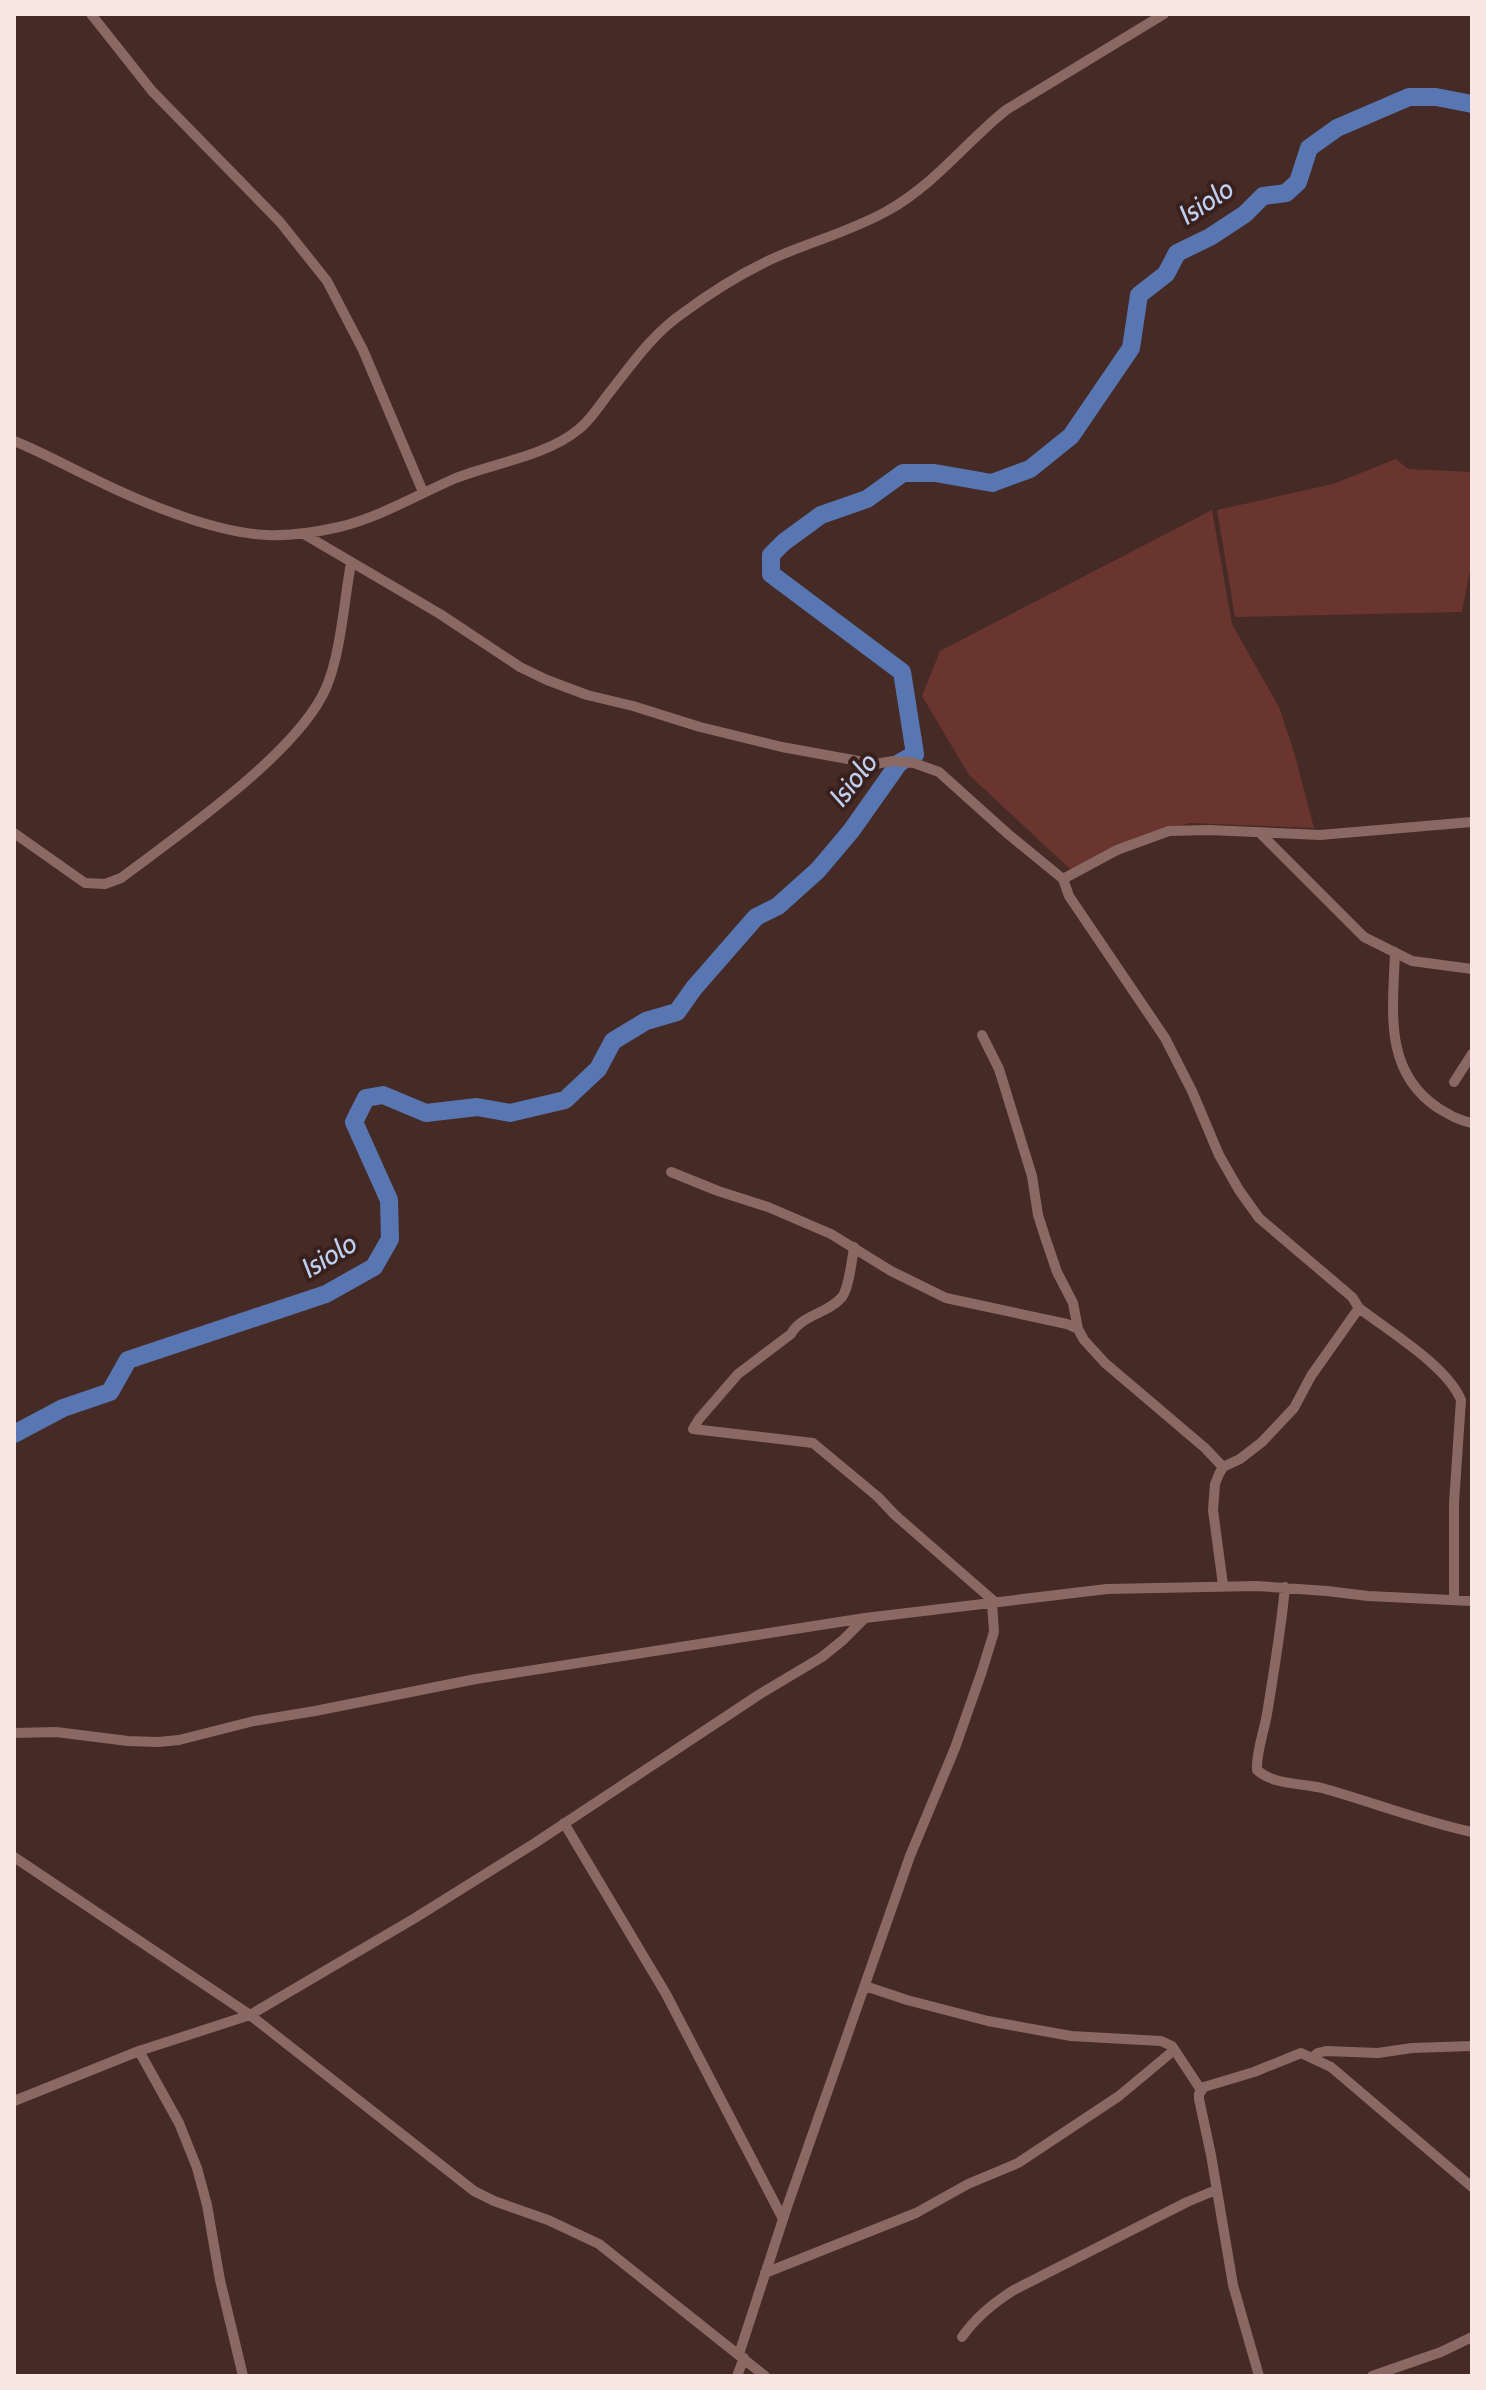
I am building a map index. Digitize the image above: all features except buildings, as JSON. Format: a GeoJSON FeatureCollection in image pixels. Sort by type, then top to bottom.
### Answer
{"type":"FeatureCollection","features":[{"type":"Feature","properties":{"kind":"street"},"geometry":{"type":"LineString","coordinates":[[91,14],[152,91],[280,222],[327,281],[363,350],[423,492]]}},
{"type":"Feature","properties":{"kind":"street"},"geometry":{"type":"LineString","coordinates":[[14,441],[149,504],[196,520],[268,535],[340,527],[571,435],[600,405],[648,343],[678,316],[745,272],[888,210],[920,190],[1006,110],[1164,14]]}},
{"type":"Feature","properties":{"kind":"street"},"geometry":{"type":"LineString","coordinates":[[302,533],[440,614],[520,667],[587,695],[782,747],[875,764],[893,761],[914,763],[939,772],[1063,879],[1076,908],[1165,1038],[1219,1155],[1259,1218],[1352,1297],[1359,1308],[1456,1387],[1461,1400],[1454,1503],[1454,1600]]}},
{"type":"Feature","properties":{"kind":"street"},"geometry":{"type":"LineString","coordinates":[[14,833],[85,883],[105,884],[121,878],[228,795],[296,733],[326,689],[351,563]]}},
{"type":"Feature","properties":{"kind":"street"},"geometry":{"type":"LineString","coordinates":[[1063,879],[1117,850],[1169,831],[1188,829],[1320,835],[1472,822]]}},
{"type":"Feature","properties":{"kind":"street"},"geometry":{"type":"LineString","coordinates":[[1260,833],[1364,937],[1412,961],[1472,969]]}},
{"type":"Feature","properties":{"kind":"street"},"geometry":{"type":"LineString","coordinates":[[1395,952],[1393,1025],[1401,1066],[1421,1097],[1455,1119],[1472,1123]]}},
{"type":"Feature","properties":{"kind":"street"},"geometry":{"type":"LineString","coordinates":[[982,1035],[999,1069],[1032,1176],[1042,1228],[1057,1272],[1073,1303],[1078,1329],[1084,1340],[1105,1363],[1223,1467]]}},
{"type":"Feature","properties":{"kind":"street"},"geometry":{"type":"LineString","coordinates":[[1454,1082],[1472,1054]]}},
{"type":"Feature","properties":{"kind":"street"},"geometry":{"type":"LineString","coordinates":[[671,1172],[768,1207],[831,1234],[891,1271],[946,1298],[1078,1329]]}},
{"type":"Feature","properties":{"kind":"street"},"geometry":{"type":"LineString","coordinates":[[737,2376],[783,2219],[910,1856],[955,1748],[994,1632],[994,1603],[878,1497],[813,1443],[693,1429],[738,1374],[791,1334],[796,1324],[822,1312],[844,1295],[854,1247]]}},
{"type":"Feature","properties":{"kind":"street"},"geometry":{"type":"LineString","coordinates":[[1223,1585],[1213,1510],[1215,1484],[1223,1467],[1240,1459],[1262,1442],[1294,1408],[1311,1376],[1359,1308]]}},
{"type":"Feature","properties":{"kind":"street"},"geometry":{"type":"LineString","coordinates":[[14,1733],[56,1732],[128,1741],[179,1740],[254,1721],[476,1679],[865,1618],[1107,1589],[1223,1585],[1285,1587],[1368,1596],[1472,1601]]}},
{"type":"Feature","properties":{"kind":"street"},"geometry":{"type":"LineString","coordinates":[[1285,1587],[1257,1770],[1267,1777],[1319,1787],[1472,1832]]}},
{"type":"Feature","properties":{"kind":"street"},"geometry":{"type":"LineString","coordinates":[[14,2101],[139,2051],[250,2015],[415,1918],[822,1657],[865,1618]]}},
{"type":"Feature","properties":{"kind":"street"},"geometry":{"type":"LineString","coordinates":[[564,1823],[666,1994],[783,2219]]}},
{"type":"Feature","properties":{"kind":"street"},"geometry":{"type":"LineString","coordinates":[[14,1857],[250,2015],[474,2191],[599,2244],[765,2376]]}},
{"type":"Feature","properties":{"kind":"street"},"geometry":{"type":"LineString","coordinates":[[865,1986],[988,2021],[1071,2036],[1161,2041],[1172,2046],[1201,2090]]}},
{"type":"Feature","properties":{"kind":"street"},"geometry":{"type":"LineString","coordinates":[[1313,2057],[1326,2051],[1378,2053],[1412,2048],[1472,2046]]}},
{"type":"Feature","properties":{"kind":"street"},"geometry":{"type":"LineString","coordinates":[[139,2051],[179,2123],[197,2168],[243,2376]]}},
{"type":"Feature","properties":{"kind":"street"},"geometry":{"type":"LineString","coordinates":[[765,2273],[916,2213],[968,2184],[1018,2163],[1119,2096],[1173,2051]]}},
{"type":"Feature","properties":{"kind":"street"},"geometry":{"type":"LineString","coordinates":[[1259,2376],[1233,2285],[1199,2099],[1204,2087],[1301,2053],[1313,2057],[1331,2067],[1472,2187]]}},
{"type":"Feature","properties":{"kind":"street"},"geometry":{"type":"LineString","coordinates":[[962,2337],[994,2303],[1014,2290],[1216,2190]]}},
{"type":"Feature","properties":{"kind":"street"},"geometry":{"type":"LineString","coordinates":[[1372,2376],[1441,2352],[1472,2337]]}},
{"type":"Feature","properties":{"kind":"shaded area"},"geometry":{"type":"Polygon","coordinates":[[[1396,459],[1408,469],[1472,472],[1472,560],[1462,612],[1235,617],[1217,510],[1333,484],[1396,459]]]}},
{"type":"Feature","properties":{"kind":"shaded area"},"geometry":{"type":"Polygon","coordinates":[[[1212,510],[1232,624],[1279,707],[1314,828],[1190,823],[1129,843],[1070,869],[969,775],[922,696],[940,651],[1212,510]]]}},
{"type":"Feature","properties":{"kind":"waterway","name":"Isiolo"},"geometry":{"type":"LineString","coordinates":[[14,1434],[63,1408],[110,1392],[128,1360],[326,1294],[374,1267],[390,1239],[389,1200],[354,1122],[366,1098],[383,1095],[426,1113],[477,1107],[510,1113],[565,1100],[598,1069],[613,1041],[646,1021],[677,1012],[756,917],[778,906],[818,870],[851,831],[899,763],[915,754],[902,672],[771,574],[771,555],[784,542],[821,515],[867,499],[903,473],[935,473],[992,483],[1030,469],[1071,436],[1131,348],[1139,295],[1166,274],[1177,253],[1210,237],[1245,214],[1263,196],[1286,193],[1298,182],[1309,148],[1337,128],[1409,97],[1436,97],[1472,104]]}}]}
